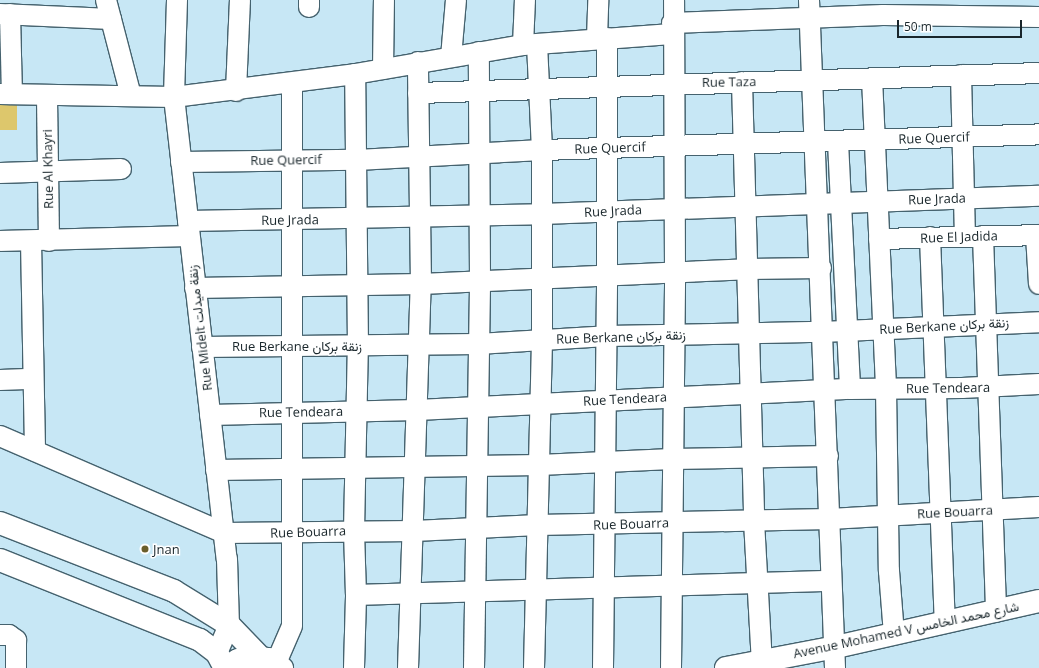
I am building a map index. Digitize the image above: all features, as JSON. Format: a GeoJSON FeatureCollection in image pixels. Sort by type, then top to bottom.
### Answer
{"type":"FeatureCollection","features":[{"type":"Feature","properties":{"kind":"street","name":"Rue Midelt زنقة ميدلت"},"geometry":{"type":"LineString","coordinates":[[177,0],[174,98],[224,533],[229,625],[223,663]]}},
{"type":"Feature","properties":{"kind":"street"},"geometry":{"type":"LineString","coordinates":[[236,91],[240,0]]}},
{"type":"Feature","properties":{"kind":"street"},"geometry":{"type":"LineString","coordinates":[[383,69],[384,0]]}},
{"type":"Feature","properties":{"kind":"street"},"geometry":{"type":"LineString","coordinates":[[452,57],[456,0]]}},
{"type":"Feature","properties":{"kind":"street"},"geometry":{"type":"LineString","coordinates":[[525,0],[530,45],[540,88],[542,150],[542,340],[534,668]]}},
{"type":"Feature","properties":{"kind":"street"},"geometry":{"type":"LineString","coordinates":[[598,0],[606,86],[608,211],[603,668]]}},
{"type":"Feature","properties":{"kind":"street"},"geometry":{"type":"LineString","coordinates":[[671,668],[672,396],[675,272],[672,29],[674,0]]}},
{"type":"Feature","properties":{"kind":"street"},"geometry":{"type":"LineString","coordinates":[[131,96],[108,9],[5,14],[6,94],[47,97],[131,96],[174,98],[356,74],[479,52],[672,29],[809,9],[883,14],[1039,17]]}},
{"type":"Feature","properties":{"kind":"street"},"geometry":{"type":"LineString","coordinates":[[809,9],[821,268],[824,392],[828,456],[831,581],[835,658]]}},
{"type":"Feature","properties":{"kind":"street"},"geometry":{"type":"LineString","coordinates":[[474,668],[479,407],[479,52]]}},
{"type":"Feature","properties":{"kind":"street"},"geometry":{"type":"LineString","coordinates":[[408,668],[412,594],[421,284],[421,157],[418,62]]}},
{"type":"Feature","properties":{"kind":"street","name":"Rue Taza"},"geometry":{"type":"LineString","coordinates":[[418,94],[673,83],[1039,73]]}},
{"type":"Feature","properties":{"kind":"street"},"geometry":{"type":"LineString","coordinates":[[354,668],[356,596],[354,531],[358,347],[356,74]]}},
{"type":"Feature","properties":{"kind":"street"},"geometry":{"type":"LineString","coordinates":[[961,75],[963,198],[974,236],[987,324],[996,612]]}},
{"type":"Feature","properties":{"kind":"street"},"geometry":{"type":"LineString","coordinates":[[872,78],[880,239],[882,329],[886,389],[888,515],[894,634]]}},
{"type":"Feature","properties":{"kind":"street"},"geometry":{"type":"LineString","coordinates":[[742,82],[756,585],[762,662]]}},
{"type":"Feature","properties":{"kind":"street"},"geometry":{"type":"LineString","coordinates":[[273,663],[292,626],[292,83]]}},
{"type":"Feature","properties":{"kind":"street","name":"Rue Al Khayri"},"geometry":{"type":"LineString","coordinates":[[35,451],[34,379],[40,241],[50,171],[47,97]]}},
{"type":"Feature","properties":{"kind":"street","name":"Rue Quercif"},"geometry":{"type":"LineString","coordinates":[[181,162],[292,159],[357,160],[542,150],[815,143],[1039,134]]}},
{"type":"Feature","properties":{"kind":"street"},"geometry":{"type":"LineString","coordinates":[[838,142],[843,203],[850,389]]}},
{"type":"Feature","properties":{"kind":"street"},"geometry":{"type":"LineString","coordinates":[[0,174],[121,169]]}},
{"type":"Feature","properties":{"kind":"street","name":"Rue Jrada"},"geometry":{"type":"LineString","coordinates":[[0,241],[40,241],[293,220],[542,214],[674,208],[1039,196]]}},
{"type":"Feature","properties":{"kind":"street"},"geometry":{"type":"LineString","coordinates":[[1038,235],[1039,284]]}},
{"type":"Feature","properties":{"kind":"street","name":"Rue El Jadida"},"geometry":{"type":"LineString","coordinates":[[880,239],[1038,235]]}},
{"type":"Feature","properties":{"kind":"street"},"geometry":{"type":"LineString","coordinates":[[930,237],[945,623]]}},
{"type":"Feature","properties":{"kind":"street"},"geometry":{"type":"LineString","coordinates":[[195,288],[421,284],[480,280],[541,279],[747,269],[821,268]]}},
{"type":"Feature","properties":{"kind":"street","name":"Rue Berkane زنقة بركان"},"geometry":{"type":"LineString","coordinates":[[202,347],[291,345],[358,347],[420,344],[478,344],[607,336],[748,332],[822,332],[1039,322]]}},
{"type":"Feature","properties":{"kind":"street"},"geometry":{"type":"LineString","coordinates":[[0,380],[34,379]]}},
{"type":"Feature","properties":{"kind":"street","name":"Rue Tendeara"},"geometry":{"type":"LineString","coordinates":[[210,415],[417,410],[672,396],[750,395],[824,392],[850,389],[937,389],[1039,384]]}},
{"type":"Feature","properties":{"kind":"street"},"geometry":{"type":"LineString","coordinates":[[0,436],[224,533]]}},
{"type":"Feature","properties":{"kind":"street"},"geometry":{"type":"LineString","coordinates":[[216,470],[539,465],[672,459],[828,456]]}},
{"type":"Feature","properties":{"kind":"street","name":"Rue Bouarra"},"geometry":{"type":"LineString","coordinates":[[224,533],[291,534],[354,531],[414,531],[538,525],[604,525],[671,522],[754,521],[941,514],[1039,507]]}},
{"type":"Feature","properties":{"kind":"street"},"geometry":{"type":"LineString","coordinates":[[0,523],[174,591],[229,625],[273,663]]}},
{"type":"Feature","properties":{"kind":"street"},"geometry":{"type":"LineString","coordinates":[[0,560],[200,640],[223,663],[245,657],[273,663]]}},
{"type":"Feature","properties":{"kind":"street"},"geometry":{"type":"LineString","coordinates":[[356,596],[756,585],[831,581]]}},
{"type":"Feature","properties":{"kind":"street","name":"Avenue Mohamed V شارع محمد الخامس"},"geometry":{"type":"LineString","coordinates":[[726,668],[762,662],[835,658],[894,634],[1039,601]]}},
{"type":"Feature","properties":{"kind":"street"},"geometry":{"type":"LineString","coordinates":[[0,635],[9,635],[16,640],[16,668]]}},
{"type":"Feature","properties":{"kind":"building"},"geometry":{"type":"Polygon","coordinates":[[[0,105],[17,105],[17,130],[0,130],[0,105]]]}},
{"type":"Feature","properties":{"kind":"place","name":"Jnan"},"geometry":{"type":"Point","coordinates":[145,549]}}]}
